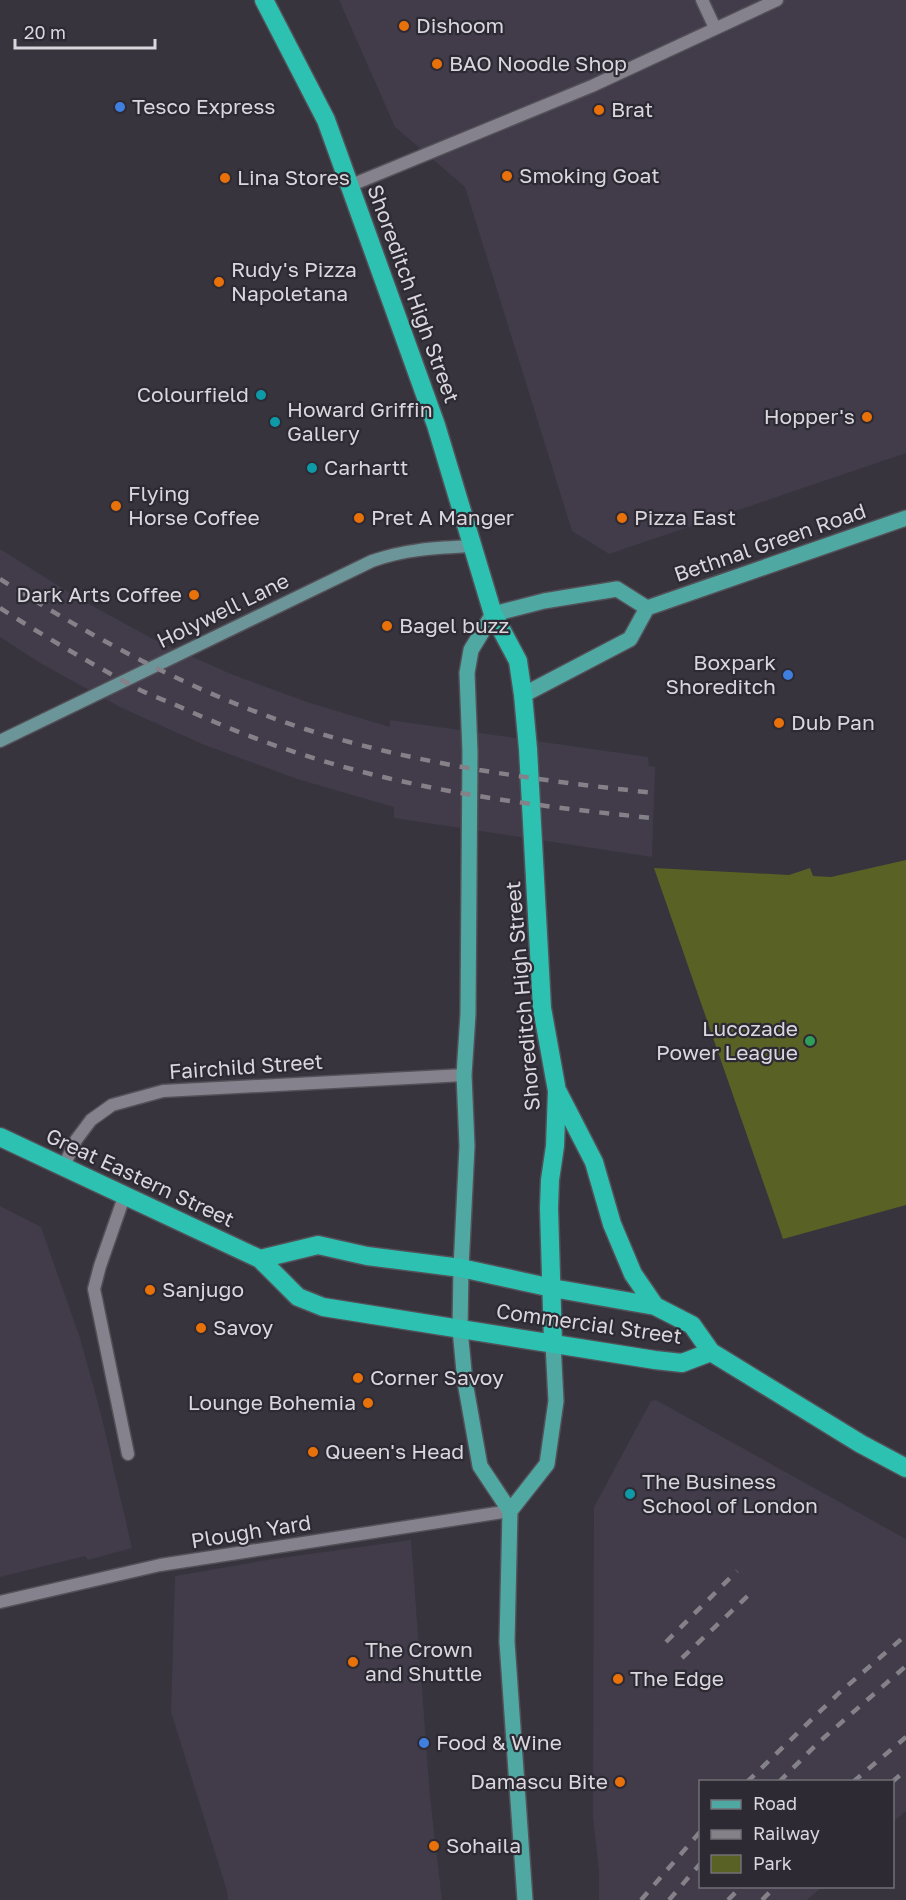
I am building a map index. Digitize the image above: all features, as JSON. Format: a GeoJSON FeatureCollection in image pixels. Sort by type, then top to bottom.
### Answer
{"type":"FeatureCollection","features":[{"type":"Feature","properties":{"kind":"highway","name":"Shoreditch High Street"},"geometry":{"type":"LineString","coordinates":[[264,0],[326,120],[402,325],[436,425],[493,614],[518,661],[528,749],[542,1008],[557,1091],[555,1146],[549,1199],[553,1343]]}},
{"type":"Feature","properties":{"kind":"highway"},"geometry":{"type":"LineString","coordinates":[[557,1091],[594,1162],[612,1224],[633,1274],[655,1306]]}},
{"type":"Feature","properties":{"kind":"highway","name":"Great Eastern Street"},"geometry":{"type":"LineString","coordinates":[[0,1137],[260,1259],[298,1297],[323,1307],[460,1329]]}},
{"type":"Feature","properties":{"kind":"highway"},"geometry":{"type":"LineString","coordinates":[[260,1259],[318,1245],[367,1256],[461,1268]]}},
{"type":"Feature","properties":{"kind":"highway","name":"Commercial Street"},"geometry":{"type":"LineString","coordinates":[[461,1268],[552,1288],[655,1306],[692,1325],[711,1352],[861,1444],[906,1468]]}},
{"type":"Feature","properties":{"kind":"highway","name":"Commercial Street"},"geometry":{"type":"LineString","coordinates":[[460,1329],[682,1363],[711,1352]]}},
{"type":"Feature","properties":{"kind":"main road","name":"Bethnal Green Road"},"geometry":{"type":"LineString","coordinates":[[647,608],[906,518]]}},
{"type":"Feature","properties":{"kind":"main road"},"geometry":{"type":"LineString","coordinates":[[493,614],[544,601],[617,589],[647,608],[630,639],[523,695]]}},
{"type":"Feature","properties":{"kind":"main road","name":"Shoreditch High Street"},"geometry":{"type":"LineString","coordinates":[[493,614],[471,650],[467,673],[470,752],[468,1002],[464,1075],[467,1138],[460,1329],[465,1382],[480,1466],[510,1511],[547,1464],[555,1401],[553,1343]]}},
{"type":"Feature","properties":{"kind":"main road"},"geometry":{"type":"LineString","coordinates":[[510,1511],[507,1642],[525,1900]]}},
{"type":"Feature","properties":{"kind":"street"},"geometry":{"type":"LineString","coordinates":[[702,0],[715,28]]}},
{"type":"Feature","properties":{"kind":"street"},"geometry":{"type":"LineString","coordinates":[[349,186],[592,86],[777,0]]}},
{"type":"Feature","properties":{"kind":"street","name":"Holywell Lane"},"geometry":{"type":"LineString","coordinates":[[0,741],[372,561],[406,551],[472,546]]}},
{"type":"Feature","properties":{"kind":"street","name":"Fairchild Street"},"geometry":{"type":"LineString","coordinates":[[64,1166],[76,1140],[91,1120],[112,1105],[163,1091],[464,1075]]}},
{"type":"Feature","properties":{"kind":"street"},"geometry":{"type":"LineString","coordinates":[[124,1197],[94,1289],[128,1454]]}},
{"type":"Feature","properties":{"kind":"street","name":"Plough Yard"},"geometry":{"type":"LineString","coordinates":[[0,1602],[160,1565],[510,1511]]}},
{"type":"Feature","properties":{"kind":"shaded area"},"geometry":{"type":"Polygon","coordinates":[[[339,0],[906,0],[906,453],[609,554],[572,531],[465,187],[395,127],[339,0]]]}},
{"type":"Feature","properties":{"kind":"shaded area"},"geometry":{"type":"Polygon","coordinates":[[[0,549],[78,598],[153,639],[231,674],[310,703],[390,727],[390,720],[648,757],[649,766],[655,767],[652,857],[394,818],[394,807],[297,779],[202,744],[120,707],[40,663],[0,637],[0,549]]]}},
{"type":"Feature","properties":{"kind":"shaded area"},"geometry":{"type":"Polygon","coordinates":[[[0,1206],[41,1227],[80,1338],[101,1414],[132,1548],[88,1560],[85,1556],[0,1577],[0,1206]]]}},
{"type":"Feature","properties":{"kind":"shaded area"},"geometry":{"type":"Polygon","coordinates":[[[656,1400],[906,1539],[906,1811],[894,1821],[894,1780],[699,1780],[699,1888],[821,1888],[807,1900],[599,1900],[599,1871],[593,1817],[594,1507],[651,1401],[656,1400]]]}},
{"type":"Feature","properties":{"kind":"shaded area"},"geometry":{"type":"Polygon","coordinates":[[[411,1540],[430,1797],[442,1900],[228,1900],[171,1712],[175,1576],[273,1559],[411,1540]]]}},
{"type":"Feature","properties":{"kind":"green space","name":"Lucozade Power League"},"geometry":{"type":"Polygon","coordinates":[[[906,860],[906,1205],[783,1239],[654,868],[789,875],[810,868],[813,876],[831,877],[906,860]]]}},
{"type":"Feature","properties":{"kind":"railway"},"geometry":{"type":"LineString","coordinates":[[0,579],[36,602],[148,664],[225,699],[305,729],[348,742],[434,762],[522,777],[654,793]]}},
{"type":"Feature","properties":{"kind":"railway"},"geometry":{"type":"LineString","coordinates":[[0,608],[141,690],[223,726],[285,749],[344,767],[431,787],[519,802],[652,818]]}},
{"type":"Feature","properties":{"kind":"railway"},"geometry":{"type":"LineString","coordinates":[[666,1642],[737,1571]]}},
{"type":"Feature","properties":{"kind":"railway"},"geometry":{"type":"LineString","coordinates":[[682,1658],[753,1591]]}},
{"type":"Feature","properties":{"kind":"railway"},"geometry":{"type":"LineString","coordinates":[[749,1780],[839,1693],[906,1635]]}},
{"type":"Feature","properties":{"kind":"railway"},"geometry":{"type":"LineString","coordinates":[[781,1780],[819,1742],[906,1666]]}},
{"type":"Feature","properties":{"kind":"railway"},"geometry":{"type":"LineString","coordinates":[[855,1780],[906,1737]]}},
{"type":"Feature","properties":{"kind":"railway"},"geometry":{"type":"LineString","coordinates":[[894,1780],[906,1770]]}},
{"type":"Feature","properties":{"kind":"railway"},"geometry":{"type":"LineString","coordinates":[[641,1900],[699,1833]]}},
{"type":"Feature","properties":{"kind":"railway"},"geometry":{"type":"LineString","coordinates":[[669,1900],[699,1865]]}},
{"type":"Feature","properties":{"kind":"railway"},"geometry":{"type":"LineString","coordinates":[[728,1900],[740,1888]]}},
{"type":"Feature","properties":{"kind":"railway"},"geometry":{"type":"LineString","coordinates":[[762,1900],[774,1888]]}},
{"type":"Feature","properties":{"kind":"place","name":"Dishoom"},"geometry":{"type":"Point","coordinates":[404,26]}},
{"type":"Feature","properties":{"kind":"place","name":"BAO Noodle Shop"},"geometry":{"type":"Point","coordinates":[437,64]}},
{"type":"Feature","properties":{"kind":"place","name":"Tesco Express"},"geometry":{"type":"Point","coordinates":[120,107]}},
{"type":"Feature","properties":{"kind":"place","name":"Brat"},"geometry":{"type":"Point","coordinates":[599,110]}},
{"type":"Feature","properties":{"kind":"place","name":"Smoking Goat"},"geometry":{"type":"Point","coordinates":[507,176]}},
{"type":"Feature","properties":{"kind":"place","name":"Lina Stores"},"geometry":{"type":"Point","coordinates":[225,178]}},
{"type":"Feature","properties":{"kind":"place","name":"Rudy's Pizza Napoletana"},"geometry":{"type":"Point","coordinates":[219,282]}},
{"type":"Feature","properties":{"kind":"place","name":"Colourfield"},"geometry":{"type":"Point","coordinates":[261,395]}},
{"type":"Feature","properties":{"kind":"place","name":"Hopper's"},"geometry":{"type":"Point","coordinates":[867,417]}},
{"type":"Feature","properties":{"kind":"place","name":"Howard Griffin Gallery"},"geometry":{"type":"Point","coordinates":[275,422]}},
{"type":"Feature","properties":{"kind":"place","name":"Carhartt"},"geometry":{"type":"Point","coordinates":[312,468]}},
{"type":"Feature","properties":{"kind":"place","name":"Flying Horse Coffee"},"geometry":{"type":"Point","coordinates":[116,506]}},
{"type":"Feature","properties":{"kind":"place","name":"Pret A Manger"},"geometry":{"type":"Point","coordinates":[359,518]}},
{"type":"Feature","properties":{"kind":"place","name":"Pizza East"},"geometry":{"type":"Point","coordinates":[622,518]}},
{"type":"Feature","properties":{"kind":"place","name":"Dark Arts Coffee"},"geometry":{"type":"Point","coordinates":[194,595]}},
{"type":"Feature","properties":{"kind":"place","name":"Bagel buzz"},"geometry":{"type":"Point","coordinates":[387,626]}},
{"type":"Feature","properties":{"kind":"place","name":"Boxpark Shoreditch"},"geometry":{"type":"Point","coordinates":[788,675]}},
{"type":"Feature","properties":{"kind":"place","name":"Dub Pan"},"geometry":{"type":"Point","coordinates":[779,723]}},
{"type":"Feature","properties":{"kind":"place","name":"Lucozade Power League"},"geometry":{"type":"Point","coordinates":[810,1041]}},
{"type":"Feature","properties":{"kind":"place","name":"Sanjugo"},"geometry":{"type":"Point","coordinates":[150,1290]}},
{"type":"Feature","properties":{"kind":"place","name":"Savoy"},"geometry":{"type":"Point","coordinates":[201,1328]}},
{"type":"Feature","properties":{"kind":"place","name":"Corner Savoy"},"geometry":{"type":"Point","coordinates":[358,1378]}},
{"type":"Feature","properties":{"kind":"place","name":"Lounge Bohemia"},"geometry":{"type":"Point","coordinates":[368,1403]}},
{"type":"Feature","properties":{"kind":"place","name":"Queen's Head"},"geometry":{"type":"Point","coordinates":[313,1452]}},
{"type":"Feature","properties":{"kind":"place","name":"The Business School of London"},"geometry":{"type":"Point","coordinates":[630,1494]}},
{"type":"Feature","properties":{"kind":"place","name":"The Crown and Shuttle"},"geometry":{"type":"Point","coordinates":[353,1662]}},
{"type":"Feature","properties":{"kind":"place","name":"The Edge"},"geometry":{"type":"Point","coordinates":[618,1679]}},
{"type":"Feature","properties":{"kind":"place","name":"Food & Wine"},"geometry":{"type":"Point","coordinates":[424,1743]}},
{"type":"Feature","properties":{"kind":"place","name":"Damascu Bite"},"geometry":{"type":"Point","coordinates":[620,1782]}},
{"type":"Feature","properties":{"kind":"place","name":"Sohaila"},"geometry":{"type":"Point","coordinates":[434,1846]}}]}
